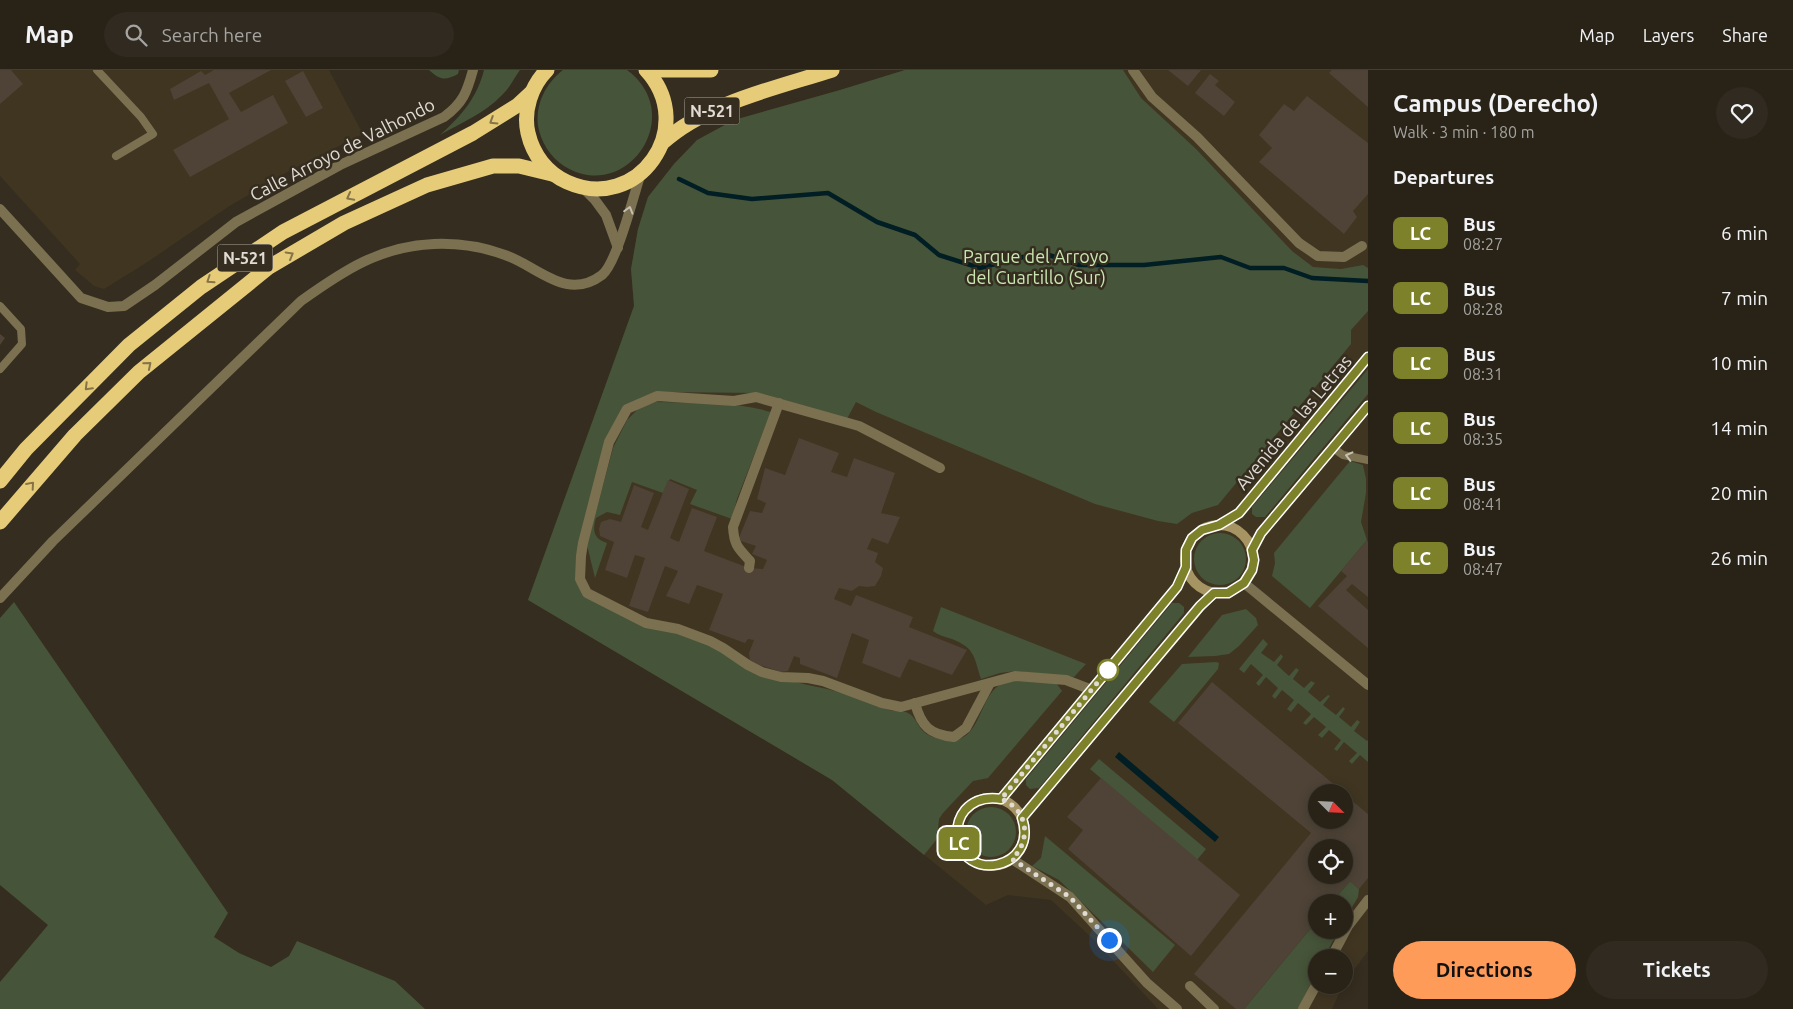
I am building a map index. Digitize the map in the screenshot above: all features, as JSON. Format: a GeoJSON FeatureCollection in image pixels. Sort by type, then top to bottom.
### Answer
{"type":"FeatureCollection","features":[{"type":"Feature","properties":{"kind":"highway","name":"N-521"},"geometry":{"type":"LineString","coordinates":[[0,481],[26,449],[129,345],[201,287],[283,232],[473,133],[518,105],[532,92],[547,70]]}},
{"type":"Feature","properties":{"kind":"highway","name":"N-521"},"geometry":{"type":"LineString","coordinates":[[0,522],[75,435],[139,372],[268,267],[344,223],[427,185],[493,166],[518,166],[552,174],[583,188],[598,189],[614,187],[641,173],[653,159],[662,143],[666,125],[665,107],[660,90],[646,70]]}},
{"type":"Feature","properties":{"kind":"highway"},"geometry":{"type":"LineString","coordinates":[[660,70],[711,70]]}},
{"type":"Feature","properties":{"kind":"highway","name":"N-521"},"geometry":{"type":"LineString","coordinates":[[662,143],[674,132],[700,116],[729,104],[832,70]]}},
{"type":"Feature","properties":{"kind":"highway","name":"N-521"},"geometry":{"type":"LineString","coordinates":[[532,92],[527,110],[530,141],[540,160],[552,174]]}},
{"type":"Feature","properties":{"kind":"main road","name":"Avenida de las Letras"},"geometry":{"type":"LineString","coordinates":[[1219,525],[1239,513],[1368,357]]}},
{"type":"Feature","properties":{"kind":"main road"},"geometry":{"type":"LineString","coordinates":[[1252,550],[1261,533],[1368,406]]}},
{"type":"Feature","properties":{"kind":"main road"},"geometry":{"type":"LineString","coordinates":[[1219,525],[1228,526],[1240,532],[1246,538],[1252,550],[1254,560],[1252,570],[1244,583],[1228,593],[1214,593],[1205,590],[1190,578],[1186,567],[1186,550],[1192,538],[1206,528],[1219,525]]}},
{"type":"Feature","properties":{"kind":"main road"},"geometry":{"type":"LineString","coordinates":[[1001,799],[1177,587],[1186,567]]}},
{"type":"Feature","properties":{"kind":"main road"},"geometry":{"type":"LineString","coordinates":[[1022,818],[1200,606],[1214,593]]}},
{"type":"Feature","properties":{"kind":"main road"},"geometry":{"type":"LineString","coordinates":[[985,798],[1001,799],[1014,806],[1022,818],[1025,829],[1024,840],[1012,859],[992,866],[976,862],[964,852],[958,838],[959,822],[966,808],[975,802],[985,798]]}},
{"type":"Feature","properties":{"kind":"street","name":"Calle Arroyo de Valhondo"},"geometry":{"type":"LineString","coordinates":[[0,209],[81,298],[108,307],[124,306],[155,285],[236,222],[340,165],[444,117],[456,108],[467,92],[472,70]]}},
{"type":"Feature","properties":{"kind":"street"},"geometry":{"type":"LineString","coordinates":[[1133,70],[1152,97],[1197,138],[1299,243],[1318,256],[1344,257],[1362,246]]}},
{"type":"Feature","properties":{"kind":"street"},"geometry":{"type":"LineString","coordinates":[[0,598],[53,541],[294,308],[339,274],[382,253],[413,245],[460,244],[506,255],[547,278],[569,285],[585,284],[603,274],[610,265],[618,248],[641,173]]}},
{"type":"Feature","properties":{"kind":"street"},"geometry":{"type":"LineString","coordinates":[[583,188],[606,215],[618,248]]}},
{"type":"Feature","properties":{"kind":"street"},"geometry":{"type":"LineString","coordinates":[[940,468],[859,426],[756,396],[734,401],[657,396],[627,408],[609,442],[583,543],[580,579],[587,593],[618,610],[646,623],[678,629],[710,641],[762,672],[780,677],[808,678],[823,681],[882,703],[901,707],[1015,676],[1066,680],[1092,690]]}},
{"type":"Feature","properties":{"kind":"street"},"geometry":{"type":"LineString","coordinates":[[749,568],[750,561],[733,540],[733,527],[779,403]]}},
{"type":"Feature","properties":{"kind":"street"},"geometry":{"type":"LineString","coordinates":[[1244,583],[1368,685]]}},
{"type":"Feature","properties":{"kind":"street"},"geometry":{"type":"LineString","coordinates":[[915,703],[918,716],[929,730],[941,736],[954,737],[966,728],[990,683]]}},
{"type":"Feature","properties":{"kind":"street"},"geometry":{"type":"LineString","coordinates":[[1012,859],[1070,897],[1147,983],[1177,1009]]}},
{"type":"Feature","properties":{"kind":"street"},"geometry":{"type":"LineString","coordinates":[[1336,949],[1348,926],[1368,900]]}},
{"type":"Feature","properties":{"kind":"street"},"geometry":{"type":"LineString","coordinates":[[1190,986],[1214,1009]]}},
{"type":"Feature","properties":{"kind":"street"},"geometry":{"type":"LineString","coordinates":[[1304,1009],[1312,994]]}},
{"type":"Feature","properties":{"kind":"lane"},"geometry":{"type":"LineString","coordinates":[[98,72],[108,70]]}},
{"type":"Feature","properties":{"kind":"lane"},"geometry":{"type":"LineString","coordinates":[[98,72],[141,117],[153,134],[116,156]]}},
{"type":"Feature","properties":{"kind":"lane"},"geometry":{"type":"LineString","coordinates":[[0,306],[21,329],[22,344],[0,369]]}},
{"type":"Feature","properties":{"kind":"lane"},"geometry":{"type":"LineString","coordinates":[[1333,448],[1343,455],[1368,460]]}},
{"type":"Feature","properties":{"kind":"shaded area"},"geometry":{"type":"Polygon","coordinates":[[[0,70],[329,70],[363,134],[289,171],[228,207],[104,289],[94,286],[75,270],[80,264],[0,176],[0,70]]]}},
{"type":"Feature","properties":{"kind":"shaded area"},"geometry":{"type":"Polygon","coordinates":[[[905,70],[1368,70],[1368,951],[1353,971],[1353,949],[1308,949],[1308,994],[1339,994],[1332,1009],[1158,1009],[1093,939],[1051,900],[1008,895],[986,905],[832,780],[528,600],[634,306],[631,269],[638,229],[648,197],[674,164],[697,140],[734,120],[905,70]]]}},
{"type":"Feature","properties":{"kind":"green space"},"geometry":{"type":"Polygon","coordinates":[[[429,70],[459,70],[458,74],[450,78],[440,78],[429,70]]]}},
{"type":"Feature","properties":{"kind":"green space"},"geometry":{"type":"Polygon","coordinates":[[[484,70],[520,70],[507,89],[488,107],[440,135],[455,121],[473,98],[484,70]]]}},
{"type":"Feature","properties":{"kind":"green space"},"geometry":{"type":"Polygon","coordinates":[[[563,70],[627,70],[644,89],[652,109],[650,130],[642,150],[627,165],[609,174],[587,175],[564,166],[547,149],[541,138],[538,126],[538,110],[547,88],[563,70]]]}},
{"type":"Feature","properties":{"kind":"green space","name":"Parque del Arroyo del Cuartillo (Sur)"},"geometry":{"type":"Polygon","coordinates":[[[905,70],[1123,70],[1141,98],[1196,149],[1292,251],[1313,267],[1341,269],[1363,265],[1368,268],[1368,311],[1351,330],[1351,344],[1218,505],[1192,513],[1177,524],[1158,521],[1095,504],[856,402],[847,419],[760,393],[656,392],[622,408],[580,568],[594,599],[676,629],[783,678],[842,693],[889,710],[908,713],[920,728],[939,739],[961,738],[969,733],[989,696],[1004,683],[1017,680],[1038,681],[1057,684],[1062,691],[988,778],[973,781],[943,813],[939,819],[937,839],[924,855],[832,780],[528,600],[634,306],[631,269],[638,229],[648,197],[674,164],[697,140],[734,120],[905,70]]]}},
{"type":"Feature","properties":{"kind":"green space"},"geometry":{"type":"Polygon","coordinates":[[[1368,369],[1368,394],[1265,517],[1256,517],[1252,514],[1252,507],[1368,369]]]}},
{"type":"Feature","properties":{"kind":"green space"},"geometry":{"type":"Polygon","coordinates":[[[656,402],[728,404],[771,412],[737,499],[732,519],[690,504],[697,490],[670,479],[663,493],[632,482],[620,515],[607,512],[596,518],[595,534],[599,539],[607,543],[595,578],[587,545],[613,448],[627,420],[639,408],[656,402]]]}},
{"type":"Feature","properties":{"kind":"green space"},"geometry":{"type":"Polygon","coordinates":[[[1350,461],[1363,465],[1366,493],[1361,522],[1367,540],[1310,608],[1272,576],[1275,563],[1274,553],[1350,461]]]}},
{"type":"Feature","properties":{"kind":"green space"},"geometry":{"type":"Polygon","coordinates":[[[1220,533],[1230,535],[1238,541],[1244,549],[1246,559],[1244,569],[1238,577],[1230,583],[1220,585],[1210,583],[1202,577],[1196,569],[1194,559],[1196,549],[1202,541],[1210,535],[1220,533]]]}},
{"type":"Feature","properties":{"kind":"green space"},"geometry":{"type":"Polygon","coordinates":[[[14,602],[228,913],[214,937],[239,953],[271,967],[289,956],[297,941],[395,981],[425,1009],[0,1009],[0,982],[48,925],[0,885],[0,618],[14,602]]]}},
{"type":"Feature","properties":{"kind":"green space"},"geometry":{"type":"Polygon","coordinates":[[[1172,603],[1179,603],[1184,607],[1184,613],[1039,788],[1030,789],[1026,785],[1026,779],[1172,603]]]}},
{"type":"Feature","properties":{"kind":"green space"},"geometry":{"type":"Polygon","coordinates":[[[941,607],[1086,664],[1074,677],[1016,671],[1000,673],[981,679],[973,654],[965,646],[933,631],[941,607]]]}},
{"type":"Feature","properties":{"kind":"green space"},"geometry":{"type":"Polygon","coordinates":[[[1246,609],[1256,618],[1258,625],[1239,646],[1229,654],[1188,657],[1222,615],[1246,609]]]}},
{"type":"Feature","properties":{"kind":"green space"},"geometry":{"type":"Polygon","coordinates":[[[1263,639],[1268,644],[1261,653],[1274,662],[1281,654],[1283,657],[1277,665],[1289,676],[1296,668],[1299,670],[1293,679],[1304,688],[1311,681],[1315,683],[1308,692],[1320,702],[1328,695],[1330,696],[1323,705],[1336,715],[1343,707],[1345,709],[1339,717],[1351,727],[1357,720],[1360,722],[1354,731],[1368,740],[1368,762],[1360,755],[1352,764],[1349,761],[1357,753],[1344,742],[1337,751],[1334,749],[1341,740],[1329,730],[1322,738],[1318,735],[1326,727],[1314,717],[1306,725],[1303,723],[1311,714],[1298,703],[1291,712],[1287,709],[1294,700],[1282,690],[1275,699],[1272,696],[1278,688],[1266,677],[1259,686],[1256,683],[1263,675],[1251,664],[1244,673],[1239,669],[1263,639]]]}},
{"type":"Feature","properties":{"kind":"green space"},"geometry":{"type":"Polygon","coordinates":[[[1219,663],[1218,669],[1174,722],[1149,702],[1182,664],[1219,663]]]}},
{"type":"Feature","properties":{"kind":"green space"},"geometry":{"type":"Polygon","coordinates":[[[1099,759],[1206,849],[1197,860],[1090,769],[1099,759]]]}},
{"type":"Feature","properties":{"kind":"green space"},"geometry":{"type":"Polygon","coordinates":[[[986,807],[996,807],[1009,814],[1016,827],[1016,837],[1009,850],[996,857],[986,857],[977,853],[970,846],[966,837],[966,827],[970,818],[977,811],[986,807]]]}},
{"type":"Feature","properties":{"kind":"green space"},"geometry":{"type":"Polygon","coordinates":[[[1045,836],[1175,945],[1153,972],[1059,880],[1032,866],[1041,858],[1045,836]]]}},
{"type":"Feature","properties":{"kind":"green space"},"geometry":{"type":"Polygon","coordinates":[[[1347,884],[1353,884],[1359,889],[1358,897],[1353,906],[1353,894],[1339,894],[1347,884]]]}},
{"type":"Feature","properties":{"kind":"green space"},"geometry":{"type":"Polygon","coordinates":[[[1308,932],[1308,939],[1334,939],[1328,949],[1308,949],[1308,989],[1298,1009],[1244,1009],[1308,932]]]}},
{"type":"Feature","properties":{"kind":"water"},"geometry":{"type":"Polygon","coordinates":[[[1119,752],[1219,837],[1215,842],[1115,757],[1119,752]]]}},
{"type":"Feature","properties":{"kind":"building"},"geometry":{"type":"Polygon","coordinates":[[[0,70],[11,70],[23,84],[0,104],[0,70]]]}},
{"type":"Feature","properties":{"kind":"building"},"geometry":{"type":"Polygon","coordinates":[[[214,70],[271,70],[229,93],[241,112],[273,95],[288,123],[190,177],[173,150],[229,119],[209,83],[174,100],[170,89],[201,71],[205,75],[214,70]]]}},
{"type":"Feature","properties":{"kind":"building"},"geometry":{"type":"Polygon","coordinates":[[[1168,70],[1201,70],[1188,86],[1168,70]]]}},
{"type":"Feature","properties":{"kind":"building"},"geometry":{"type":"Polygon","coordinates":[[[1332,70],[1368,70],[1368,107],[1329,73],[1332,70]]]}},
{"type":"Feature","properties":{"kind":"building"},"geometry":{"type":"Polygon","coordinates":[[[303,71],[323,108],[306,117],[285,81],[303,71]]]}},
{"type":"Feature","properties":{"kind":"building"},"geometry":{"type":"Polygon","coordinates":[[[1210,74],[1219,81],[1215,85],[1235,102],[1224,116],[1195,93],[1210,74]]]}},
{"type":"Feature","properties":{"kind":"building"},"geometry":{"type":"Polygon","coordinates":[[[1307,96],[1368,143],[1368,194],[1353,211],[1357,217],[1344,234],[1259,162],[1272,148],[1259,135],[1284,104],[1294,111],[1307,96]]]}},
{"type":"Feature","properties":{"kind":"building"},"geometry":{"type":"Polygon","coordinates":[[[0,334],[5,338],[0,345],[0,334]]]}},
{"type":"Feature","properties":{"kind":"building"},"geometry":{"type":"Polygon","coordinates":[[[799,438],[839,453],[831,472],[847,477],[854,458],[895,473],[881,513],[900,517],[888,544],[872,538],[867,549],[878,553],[875,562],[883,568],[881,576],[875,586],[859,586],[852,591],[839,588],[834,599],[851,606],[856,595],[913,617],[909,627],[967,650],[952,675],[909,659],[900,678],[862,663],[869,640],[852,633],[837,678],[800,664],[800,658],[794,656],[788,671],[781,672],[750,662],[749,653],[754,640],[748,639],[745,643],[709,630],[723,594],[697,585],[689,604],[666,596],[678,571],[665,566],[648,612],[629,606],[645,558],[635,555],[627,578],[605,570],[614,542],[600,536],[601,522],[610,519],[621,522],[634,485],[654,493],[641,527],[648,530],[668,480],[689,489],[670,538],[679,542],[692,508],[717,517],[704,551],[749,568],[763,569],[767,560],[752,554],[756,546],[738,540],[750,511],[762,513],[766,503],[757,499],[765,468],[785,475],[799,438]]]}},
{"type":"Feature","properties":{"kind":"building"},"geometry":{"type":"Polygon","coordinates":[[[1367,540],[1368,597],[1352,584],[1346,590],[1368,610],[1368,648],[1318,606],[1347,576],[1341,571],[1367,540]]]}},
{"type":"Feature","properties":{"kind":"building"},"geometry":{"type":"Polygon","coordinates":[[[1212,682],[1333,784],[1308,784],[1308,829],[1353,829],[1353,802],[1368,814],[1368,878],[1359,889],[1353,884],[1353,839],[1308,839],[1308,884],[1347,884],[1339,894],[1308,894],[1308,932],[1244,1009],[1236,1009],[1194,974],[1311,833],[1178,723],[1212,682]]]}},
{"type":"Feature","properties":{"kind":"building"},"geometry":{"type":"Polygon","coordinates":[[[1101,778],[1240,895],[1191,956],[1068,849],[1083,830],[1067,817],[1101,778]]]}},
{"type":"Feature","properties":{"kind":"waterway"},"geometry":{"type":"LineString","coordinates":[[679,179],[708,193],[752,199],[828,193],[877,222],[915,235],[939,255],[980,268],[1023,257],[1049,255],[1079,265],[1144,265],[1221,257],[1250,268],[1284,268],[1312,278],[1368,281]]}},
{"type":"Feature","properties":{"kind":"bus line","name":"LC"},"geometry":{"type":"LineString","coordinates":[[1368,357],[1239,513],[1219,525],[1210,526],[1202,530],[1192,538],[1186,550],[1186,567],[1177,587],[1001,799],[990,798],[980,800],[966,808],[959,822],[957,833],[961,848],[972,860],[992,866],[1007,862],[1016,855],[1024,840],[1025,829],[1022,818],[1200,606],[1214,593],[1228,593],[1244,583],[1252,570],[1254,560],[1252,550],[1261,533],[1368,406]]}},
{"type":"Feature","properties":{"kind":"route"},"geometry":{"type":"LineString","coordinates":[[1108,670],[1001,799],[1014,806],[1020,813],[1024,823],[1024,840],[1012,859],[1070,897],[1109,940]]}}]}
